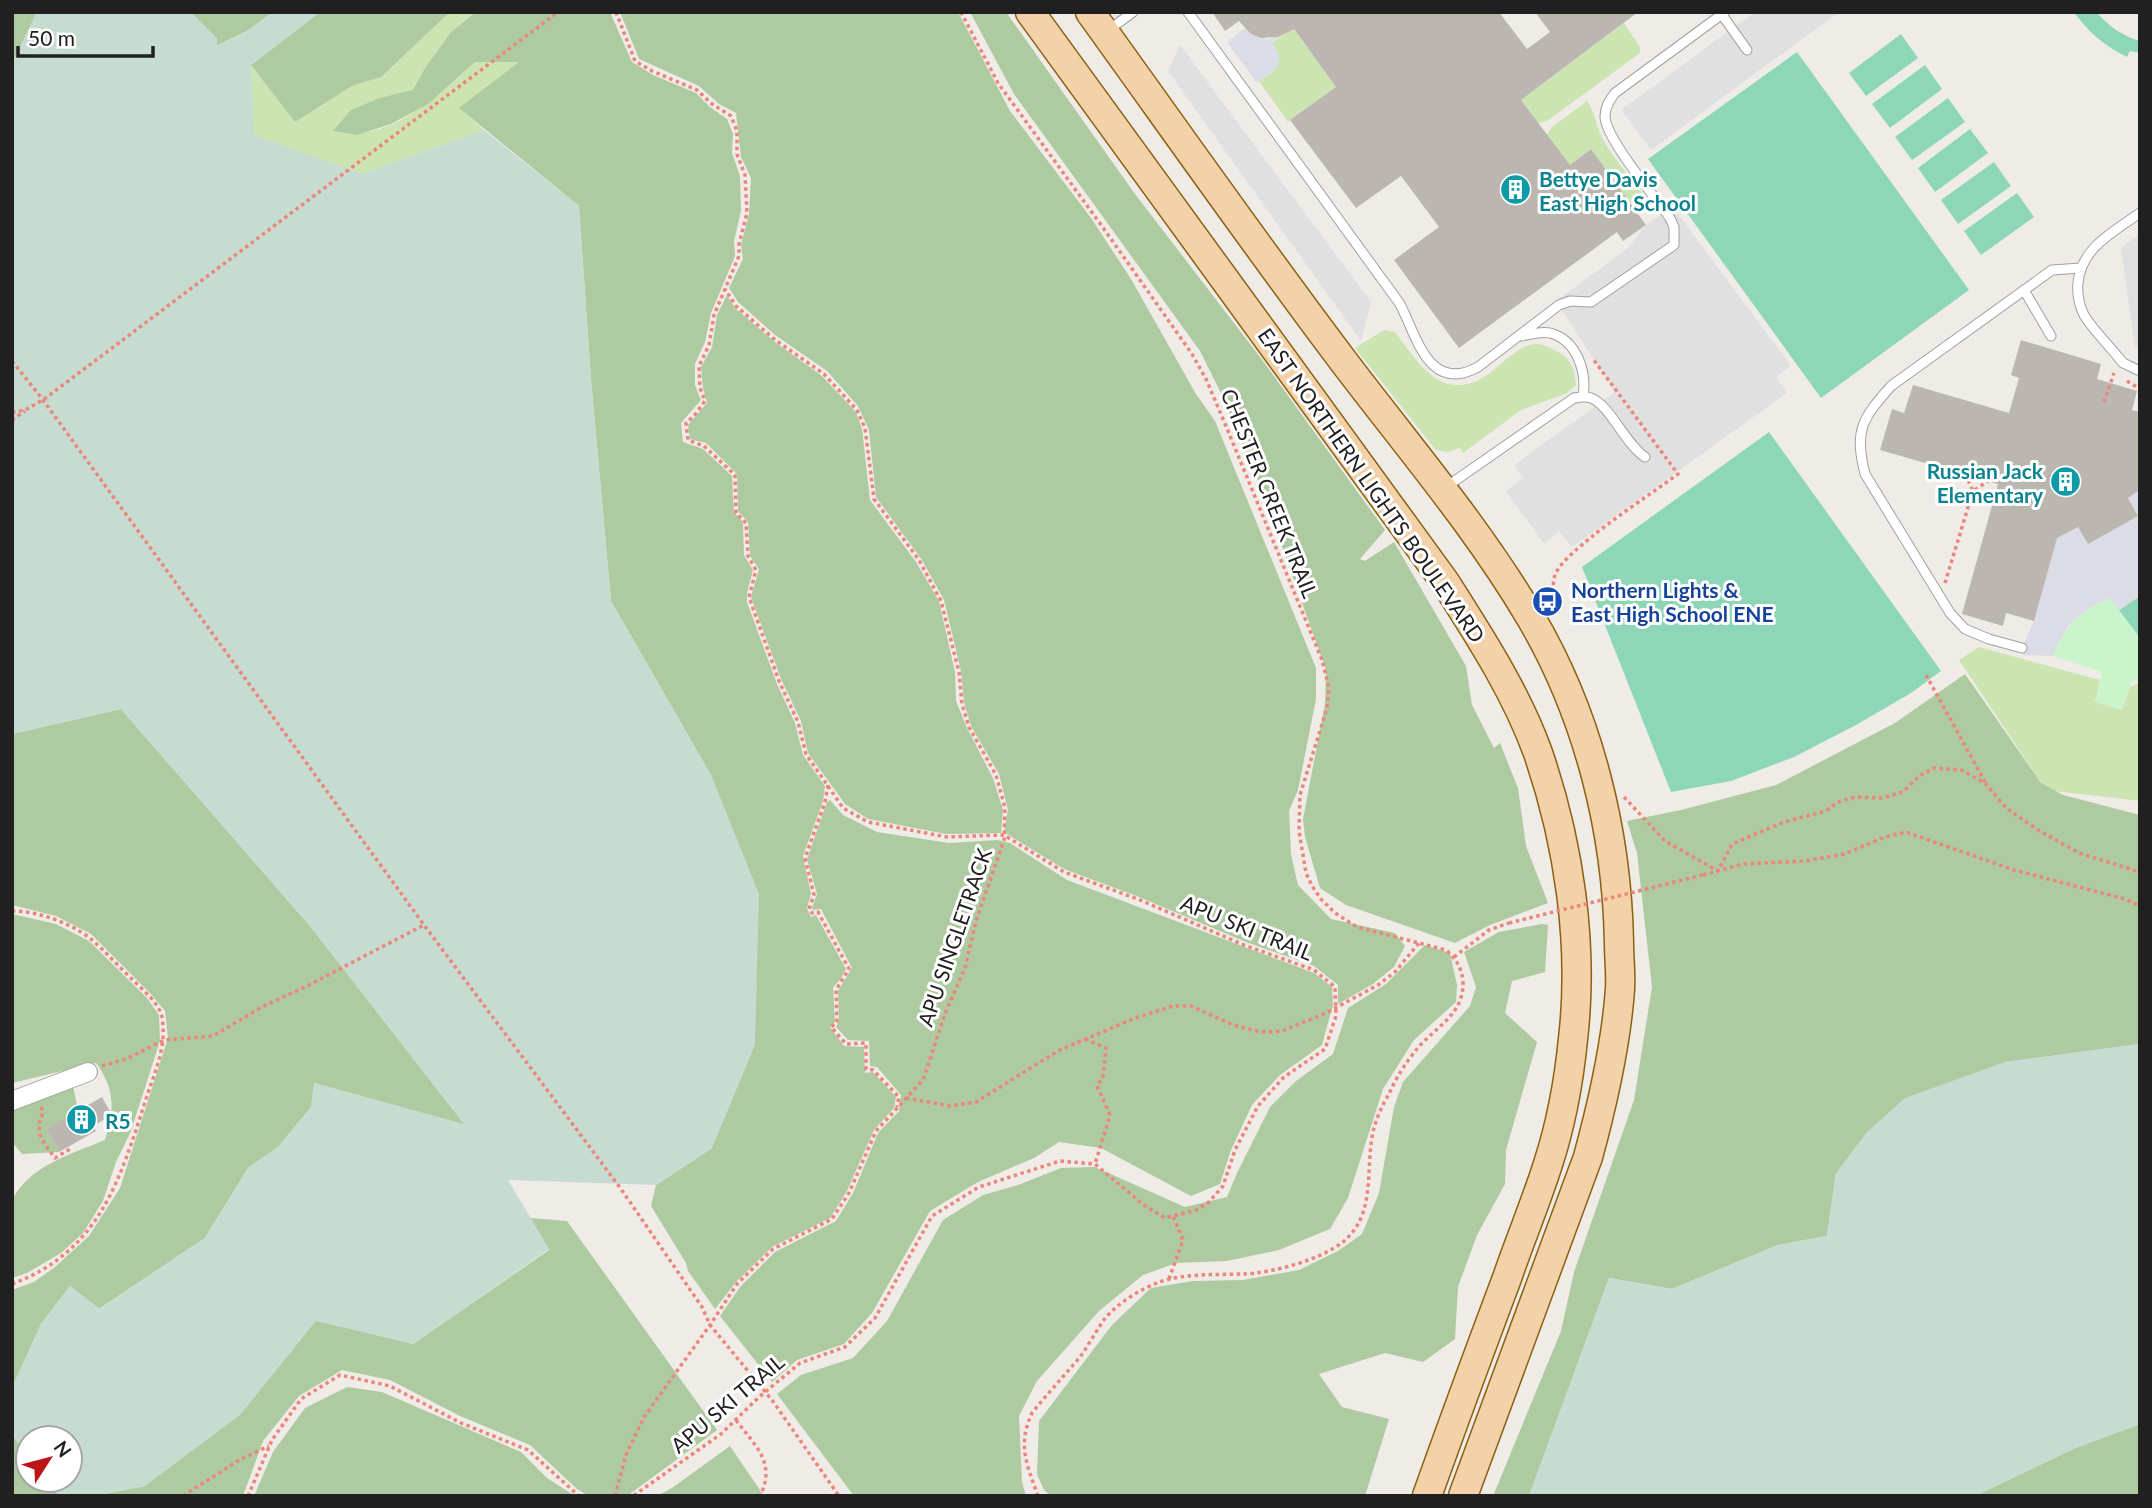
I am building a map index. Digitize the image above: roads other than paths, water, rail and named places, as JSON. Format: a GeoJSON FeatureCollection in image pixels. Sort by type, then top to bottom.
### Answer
{"type":"FeatureCollection","features":[{"type":"Feature","properties":{"kind":"main road","name":"EAST NORTHERN LIGHTS BOULEVARD"},"geometry":{"type":"LineString","coordinates":[[1030,12],[1445,582],[1513,696],[1537,752],[1556,814],[1567,871],[1576,968],[1574,1038],[1565,1096],[1549,1161],[1427,1496]]}},
{"type":"Feature","properties":{"kind":"main road"},"geometry":{"type":"LineString","coordinates":[[1098,22],[1339,356],[1492,558],[1531,618],[1560,674],[1583,729],[1610,840],[1617,890],[1620,988],[1613,1048],[1601,1110],[1588,1157],[1463,1496]]}},
{"type":"Feature","properties":{"kind":"street"},"geometry":{"type":"LineString","coordinates":[[12,1101],[88,1072]]}},
{"type":"Feature","properties":{"kind":"lane"},"geometry":{"type":"LineString","coordinates":[[1098,22],[1133,12]]}},
{"type":"Feature","properties":{"kind":"lane"},"geometry":{"type":"LineString","coordinates":[[1188,12],[1400,304],[1430,364],[1444,372],[1457,375],[1466,373],[1559,305],[1570,301],[1591,302],[1674,245],[1671,218],[1612,137],[1605,120],[1606,105],[1615,93],[1722,13],[1747,50]]}},
{"type":"Feature","properties":{"kind":"lane"},"geometry":{"type":"LineString","coordinates":[[2140,213],[2097,245],[2083,260],[2077,296],[2084,314],[2123,363],[2140,372]]}},
{"type":"Feature","properties":{"kind":"lane"},"geometry":{"type":"LineString","coordinates":[[2022,648],[1989,639],[1965,628],[1950,613],[1908,542],[1879,500],[1865,474],[1858,448],[1861,429],[1873,406],[1891,386],[2052,270],[2081,268]]}},
{"type":"Feature","properties":{"kind":"lane"},"geometry":{"type":"LineString","coordinates":[[2024,290],[2051,336]]}},
{"type":"Feature","properties":{"kind":"lane"},"geometry":{"type":"LineString","coordinates":[[1518,336],[1538,332],[1561,338],[1573,350],[1582,366],[1585,381],[1583,396]]}},
{"type":"Feature","properties":{"kind":"lane"},"geometry":{"type":"LineString","coordinates":[[1442,490],[1574,398],[1583,396],[1593,398],[1603,407],[1637,452],[1645,457]]}},
{"type":"Feature","properties":{"kind":"place","name":"Bettye Davis East High School"},"geometry":{"type":"Point","coordinates":[1516,190]}},
{"type":"Feature","properties":{"kind":"place","name":"Russian Jack Elementary"},"geometry":{"type":"Point","coordinates":[2066,482]}},
{"type":"Feature","properties":{"kind":"place","name":"Northern Lights & East High School ENE"},"geometry":{"type":"Point","coordinates":[1548,601]}},
{"type":"Feature","properties":{"kind":"place","name":"R5"},"geometry":{"type":"Point","coordinates":[82,1120]}}]}
